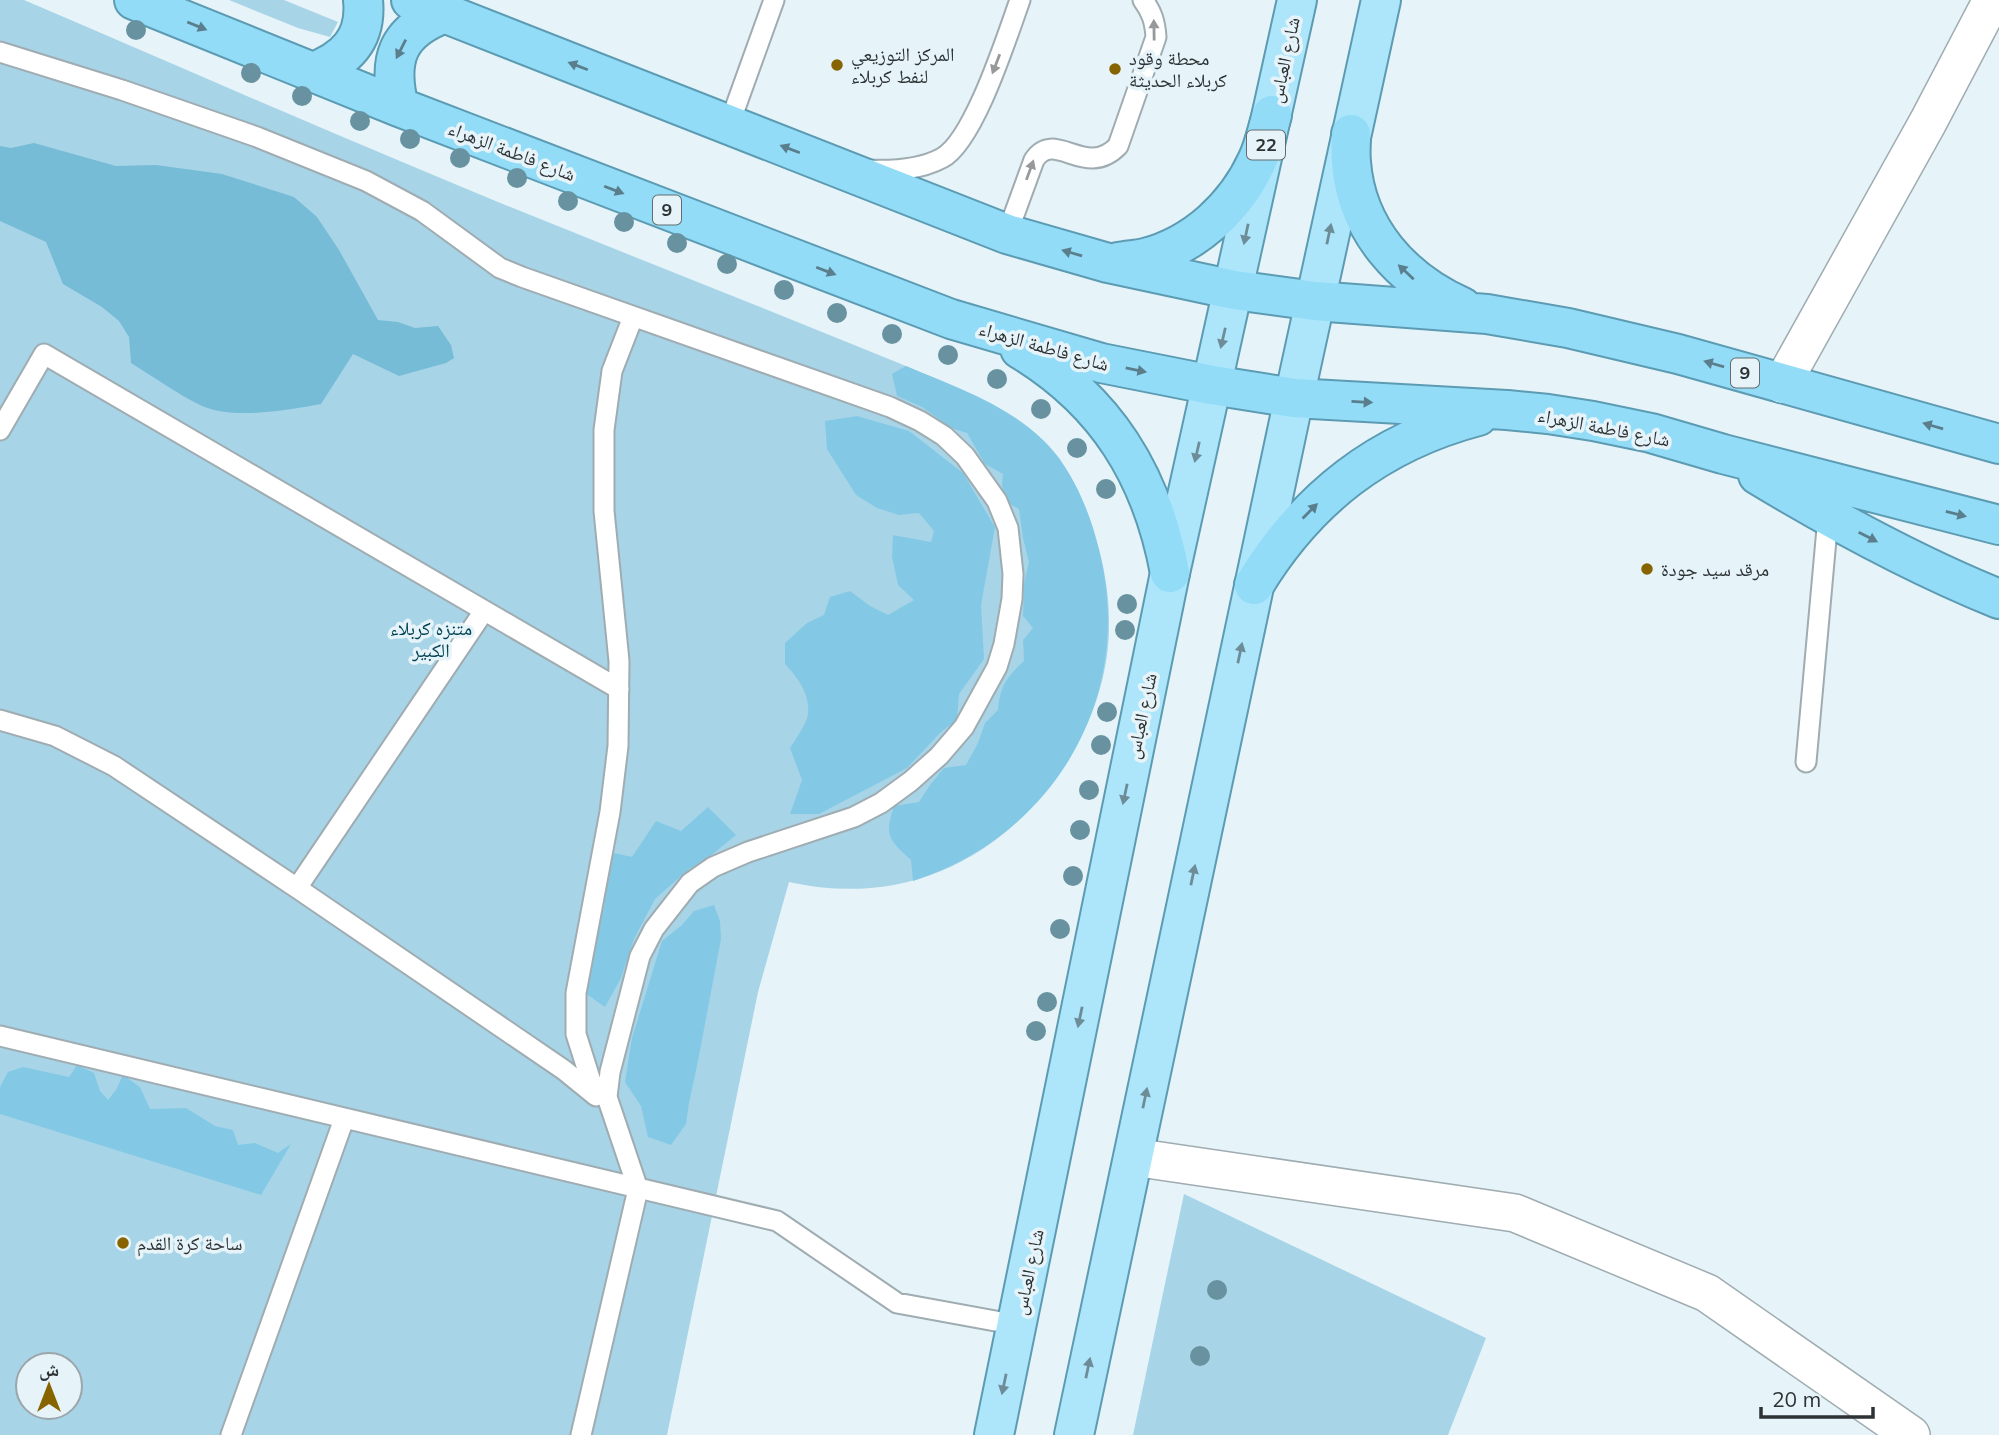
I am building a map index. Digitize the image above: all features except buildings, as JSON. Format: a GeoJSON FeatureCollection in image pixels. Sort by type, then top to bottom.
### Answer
{"type":"FeatureCollection","features":[{"type":"Feature","properties":{"kind":"highway","name":"شارع فاطمة الزهراء"},"geometry":{"type":"LineString","coordinates":[[134,0],[311,73],[951,319],[1101,363],[1294,398],[1507,410],[1548,414],[1639,430],[1999,525]]}},
{"type":"Feature","properties":{"kind":"highway"},"geometry":{"type":"LineString","coordinates":[[311,73],[330,66],[354,43],[361,28],[363,0]]}},
{"type":"Feature","properties":{"kind":"highway"},"geometry":{"type":"LineString","coordinates":[[399,107],[393,75],[396,58],[402,43],[426,20],[428,7]]}},
{"type":"Feature","properties":{"kind":"highway","name":"9"},"geometry":{"type":"LineString","coordinates":[[428,7],[1007,234],[1108,263],[1234,290],[1315,301],[1488,314],[1568,328],[1678,354],[1999,444]]}},
{"type":"Feature","properties":{"kind":"highway"},"geometry":{"type":"LineString","coordinates":[[1108,263],[1146,258],[1181,243],[1213,222],[1239,194],[1258,160],[1272,115]]}},
{"type":"Feature","properties":{"kind":"highway"},"geometry":{"type":"LineString","coordinates":[[1351,134],[1355,188],[1377,239],[1414,279],[1436,295],[1488,314]]}},
{"type":"Feature","properties":{"kind":"highway"},"geometry":{"type":"LineString","coordinates":[[951,319],[1010,343],[1038,360],[1087,402],[1108,426],[1137,471],[1155,511],[1170,573]]}},
{"type":"Feature","properties":{"kind":"highway"},"geometry":{"type":"LineString","coordinates":[[1254,585],[1269,560],[1305,516],[1349,477],[1398,446],[1424,434],[1451,424],[1507,410]]}},
{"type":"Feature","properties":{"kind":"highway"},"geometry":{"type":"LineString","coordinates":[[1723,454],[1828,517],[1959,583],[1999,600]]}},
{"type":"Feature","properties":{"kind":"main road","name":"شارع العباس"},"geometry":{"type":"LineString","coordinates":[[994,1435],[1170,573],[1297,0]]}},
{"type":"Feature","properties":{"kind":"main road"},"geometry":{"type":"LineString","coordinates":[[1074,1435],[1381,0]]}},
{"type":"Feature","properties":{"kind":"street"},"geometry":{"type":"LineString","coordinates":[[1783,384],[1928,122],[1992,0]]}},
{"type":"Feature","properties":{"kind":"street"},"geometry":{"type":"LineString","coordinates":[[1133,1157],[1515,1213],[1707,1293],[1911,1435]]}},
{"type":"Feature","properties":{"kind":"lane"},"geometry":{"type":"LineString","coordinates":[[729,125],[774,0]]}},
{"type":"Feature","properties":{"kind":"lane"},"geometry":{"type":"LineString","coordinates":[[842,169],[919,168],[944,157],[973,120],[1020,0]]}},
{"type":"Feature","properties":{"kind":"lane"},"geometry":{"type":"LineString","coordinates":[[1007,234],[1034,160],[1042,151],[1054,149],[1092,159],[1102,158],[1118,146],[1156,37],[1151,10],[1143,0]]}},
{"type":"Feature","properties":{"kind":"lane"},"geometry":{"type":"LineString","coordinates":[[0,52],[245,132],[366,181],[422,211],[499,268],[890,407],[944,436],[965,456],[997,501],[1008,528],[1013,573],[1009,622],[997,667],[964,727],[939,756],[912,781],[881,803],[853,817],[748,852],[713,867],[690,883],[654,929],[640,956],[610,1072],[607,1097],[638,1189],[581,1435]]}},
{"type":"Feature","properties":{"kind":"lane"},"geometry":{"type":"LineString","coordinates":[[594,1094],[576,1034],[576,993],[610,812],[618,746],[619,661],[604,511],[604,430],[612,371],[633,317]]}},
{"type":"Feature","properties":{"kind":"lane"},"geometry":{"type":"LineString","coordinates":[[0,430],[44,354],[619,690]]}},
{"type":"Feature","properties":{"kind":"lane"},"geometry":{"type":"LineString","coordinates":[[1807,762],[1828,517]]}},
{"type":"Feature","properties":{"kind":"lane"},"geometry":{"type":"LineString","coordinates":[[298,888],[484,611]]}},
{"type":"Feature","properties":{"kind":"lane"},"geometry":{"type":"LineString","coordinates":[[0,720],[55,736],[98,757],[298,888],[553,1062],[594,1094],[612,1115]]}},
{"type":"Feature","properties":{"kind":"lane"},"geometry":{"type":"LineString","coordinates":[[0,1037],[777,1221],[897,1303],[1017,1325]]}},
{"type":"Feature","properties":{"kind":"lane"},"geometry":{"type":"LineString","coordinates":[[231,1435],[344,1119]]}},
{"type":"Feature","properties":{"kind":"green space","name":"متنزه كربلاء الكبير"},"geometry":{"type":"Polygon","coordinates":[[[0,0],[24,0],[455,184],[938,379],[993,405],[1026,427],[1053,451],[1078,490],[1095,534],[1103,567],[1109,637],[1096,703],[1075,748],[1050,785],[1022,817],[990,844],[954,865],[917,879],[876,887],[834,888],[789,882],[758,992],[667,1435],[0,1435],[0,0]]]}},
{"type":"Feature","properties":{"kind":"green space"},"geometry":{"type":"Polygon","coordinates":[[[229,0],[284,0],[338,22],[330,37],[298,28],[229,0]]]}},
{"type":"Feature","properties":{"kind":"green space"},"geometry":{"type":"Polygon","coordinates":[[[1184,1194],[1486,1338],[1448,1435],[1133,1435],[1184,1194]]]}},
{"type":"Feature","properties":{"kind":"shaded area"},"geometry":{"type":"Polygon","coordinates":[[[34,143],[116,166],[156,165],[222,174],[294,197],[317,217],[339,250],[378,320],[398,322],[415,328],[438,326],[451,345],[454,358],[446,363],[399,376],[353,354],[321,404],[245,413],[202,406],[131,363],[129,337],[119,321],[102,307],[63,284],[46,242],[0,221],[0,146],[11,148],[34,143]]]}},
{"type":"Feature","properties":{"kind":"shaded area"},"geometry":{"type":"Polygon","coordinates":[[[906,366],[1009,413],[1044,441],[1059,458],[1084,503],[1092,526],[1099,550],[1107,604],[1106,657],[1094,707],[1073,753],[1044,795],[1007,830],[963,860],[913,881],[911,860],[890,837],[889,824],[894,806],[919,802],[944,768],[966,765],[985,723],[998,710],[1005,682],[1024,661],[1023,640],[1033,628],[1023,616],[1024,584],[1029,562],[1019,509],[1006,502],[1002,485],[1003,474],[985,464],[967,433],[951,428],[922,407],[897,396],[892,374],[906,366]]]}},
{"type":"Feature","properties":{"kind":"shaded area"},"geometry":{"type":"Polygon","coordinates":[[[857,416],[909,431],[963,473],[995,527],[981,605],[984,659],[959,694],[957,720],[941,732],[907,768],[819,814],[790,814],[802,780],[790,748],[806,721],[808,706],[802,686],[785,664],[785,643],[807,623],[824,615],[830,597],[850,591],[888,615],[914,600],[898,585],[892,557],[893,535],[931,542],[934,531],[919,513],[899,515],[877,508],[856,495],[827,449],[825,421],[857,416]]]}},
{"type":"Feature","properties":{"kind":"shaded area"},"geometry":{"type":"Polygon","coordinates":[[[708,807],[736,835],[689,869],[655,899],[634,939],[621,978],[605,1007],[585,993],[595,937],[604,908],[608,870],[614,853],[632,857],[656,821],[681,831],[708,807]]]}},
{"type":"Feature","properties":{"kind":"shaded area"},"geometry":{"type":"Polygon","coordinates":[[[714,905],[720,921],[721,939],[686,1124],[671,1145],[648,1137],[641,1106],[625,1082],[632,1038],[662,941],[694,911],[714,905]]]}},
{"type":"Feature","properties":{"kind":"shaded area"},"geometry":{"type":"Polygon","coordinates":[[[77,1065],[94,1073],[100,1091],[108,1100],[123,1075],[140,1087],[150,1109],[186,1108],[215,1126],[233,1130],[238,1145],[255,1143],[278,1153],[291,1144],[261,1195],[0,1114],[0,1087],[8,1072],[23,1067],[69,1077],[77,1065]]]}},
{"type":"Feature","properties":{"kind":"place","name":"المركز التوزيعي لنفط كربلاء"},"geometry":{"type":"Point","coordinates":[837,65]}},
{"type":"Feature","properties":{"kind":"place","name":"محطة وقود كربلاء الحديثة"},"geometry":{"type":"Point","coordinates":[1115,69]}},
{"type":"Feature","properties":{"kind":"place","name":"مرقد سيد جودة"},"geometry":{"type":"Point","coordinates":[1647,569]}},
{"type":"Feature","properties":{"kind":"place","name":"ساحة كرة القدم"},"geometry":{"type":"Point","coordinates":[123,1243]}}]}
